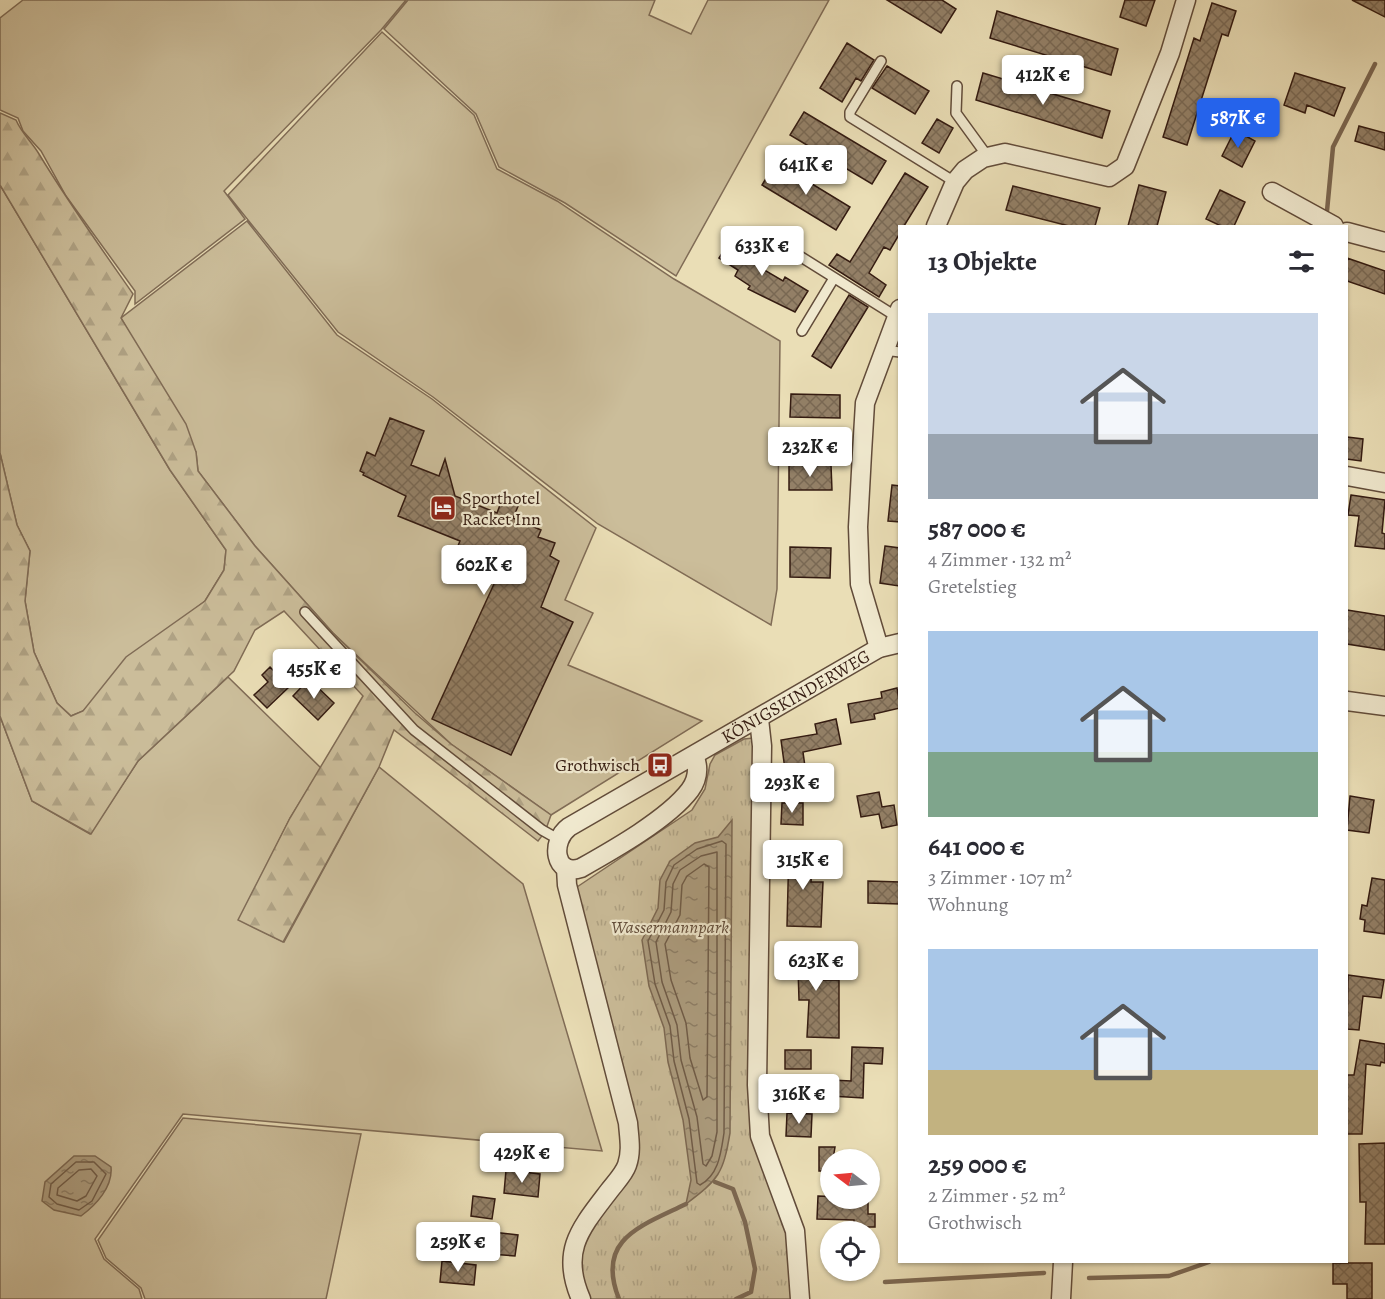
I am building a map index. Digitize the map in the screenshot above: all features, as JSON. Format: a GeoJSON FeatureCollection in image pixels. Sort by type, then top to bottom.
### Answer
{"type":"FeatureCollection","features":[{"type":"Feature","properties":{"kind":"street"},"geometry":{"type":"LineString","coordinates":[[936,225],[955,182],[965,170],[988,157],[1005,153],[1109,177],[1125,166],[1170,53],[1186,0]]}},
{"type":"Feature","properties":{"kind":"street"},"geometry":{"type":"LineString","coordinates":[[1272,192],[1332,225]]}},
{"type":"Feature","properties":{"kind":"street"},"geometry":{"type":"LineString","coordinates":[[1348,232],[1385,242]]}},
{"type":"Feature","properties":{"kind":"street"},"geometry":{"type":"LineString","coordinates":[[879,648],[861,584],[858,527],[865,404],[892,351],[898,313]]}},
{"type":"Feature","properties":{"kind":"street"},"geometry":{"type":"LineString","coordinates":[[1348,476],[1385,483]]}},
{"type":"Feature","properties":{"kind":"street","name":"KÖNIGSKINDERWEG"},"geometry":{"type":"LineString","coordinates":[[558,839],[569,827],[759,720],[879,648],[898,643]]}},
{"type":"Feature","properties":{"kind":"street"},"geometry":{"type":"LineString","coordinates":[[1348,701],[1385,706]]}},
{"type":"Feature","properties":{"kind":"street"},"geometry":{"type":"LineString","coordinates":[[759,720],[762,746],[757,1085],[760,1136],[795,1231],[800,1299]]}},
{"type":"Feature","properties":{"kind":"street"},"geometry":{"type":"LineString","coordinates":[[566,868],[576,870],[596,859],[643,830],[680,799],[689,791],[697,774],[694,755]]}},
{"type":"Feature","properties":{"kind":"street"},"geometry":{"type":"LineString","coordinates":[[558,839],[558,855],[566,868],[567,885],[628,1123],[630,1152],[627,1168],[583,1225],[574,1244],[570,1260],[573,1281],[581,1299]]}},
{"type":"Feature","properties":{"kind":"street"},"geometry":{"type":"LineString","coordinates":[[1061,1299],[1063,1263]]}},
{"type":"Feature","properties":{"kind":"lane"},"geometry":{"type":"LineString","coordinates":[[881,61],[850,112],[850,117],[955,182]]}},
{"type":"Feature","properties":{"kind":"lane"},"geometry":{"type":"LineString","coordinates":[[957,86],[956,113],[988,157]]}},
{"type":"Feature","properties":{"kind":"lane"},"geometry":{"type":"LineString","coordinates":[[782,245],[834,278],[898,313]]}},
{"type":"Feature","properties":{"kind":"lane"},"geometry":{"type":"LineString","coordinates":[[802,331],[834,278]]}},
{"type":"Feature","properties":{"kind":"lane"},"geometry":{"type":"LineString","coordinates":[[305,612],[414,730],[542,830],[558,839]]}},
{"type":"Feature","properties":{"kind":"green space"},"geometry":{"type":"Polygon","coordinates":[[[23,0],[406,0],[381,30],[224,191],[245,219],[135,304],[135,291],[66,196],[41,151],[23,131],[18,118],[0,110],[0,18],[23,0]]]}},
{"type":"Feature","properties":{"kind":"green space"},"geometry":{"type":"Polygon","coordinates":[[[408,0],[655,0],[649,15],[691,34],[708,0],[829,0],[676,276],[565,203],[499,167],[476,114],[384,29],[408,0]]]}},
{"type":"Feature","properties":{"kind":"green space"},"geometry":{"type":"Polygon","coordinates":[[[382,32],[474,115],[497,169],[557,201],[674,279],[780,341],[777,589],[771,625],[598,524],[433,397],[338,332],[228,195],[382,32]]]}},
{"type":"Feature","properties":{"kind":"green space"},"geometry":{"type":"Polygon","coordinates":[[[0,113],[16,120],[133,294],[121,318],[186,424],[196,452],[198,471],[255,546],[333,633],[415,713],[451,744],[551,815],[545,832],[538,841],[394,730],[379,767],[283,942],[238,920],[290,818],[363,696],[284,611],[255,630],[234,671],[138,761],[91,834],[32,801],[0,716],[0,453],[17,525],[30,551],[25,601],[34,652],[57,703],[71,716],[83,711],[126,657],[205,601],[224,570],[226,550],[170,470],[0,185],[0,113]]]}},
{"type":"Feature","properties":{"kind":"green space"},"geometry":{"type":"Polygon","coordinates":[[[0,185],[170,470],[226,550],[224,570],[205,601],[172,627],[83,711],[71,716],[57,703],[34,652],[25,601],[30,551],[17,525],[0,453],[0,185]]]}},
{"type":"Feature","properties":{"kind":"green space"},"geometry":{"type":"Polygon","coordinates":[[[247,221],[337,335],[432,399],[596,528],[565,600],[593,613],[568,665],[702,721],[551,815],[451,744],[333,633],[255,546],[198,471],[196,452],[121,318],[247,221]]]}},
{"type":"Feature","properties":{"kind":"green space"},"geometry":{"type":"Polygon","coordinates":[[[228,677],[321,768],[290,818],[239,920],[284,942],[379,767],[523,884],[602,1151],[183,1114],[95,1239],[104,1259],[139,1289],[142,1299],[0,1299],[0,716],[32,801],[90,834],[138,761],[228,677]]]}},
{"type":"Feature","properties":{"kind":"green space","name":"Wassermannpark"},"geometry":{"type":"Polygon","coordinates":[[[753,738],[756,1134],[788,1233],[793,1299],[588,1299],[579,1260],[583,1234],[628,1164],[574,889],[692,810],[705,789],[710,764],[715,755],[744,739],[753,738]]]}},
{"type":"Feature","properties":{"kind":"green space"},"geometry":{"type":"Polygon","coordinates":[[[183,1118],[361,1134],[326,1299],[145,1299],[141,1288],[106,1258],[98,1240],[183,1118]]]}},
{"type":"Feature","properties":{"kind":"water"},"geometry":{"type":"Polygon","coordinates":[[[732,820],[730,1133],[725,1158],[718,1175],[686,1204],[691,1180],[683,1120],[668,1062],[664,1028],[649,986],[642,940],[658,908],[660,880],[670,861],[695,843],[718,837],[732,820]]]}},
{"type":"Feature","properties":{"kind":"water"},"geometry":{"type":"Polygon","coordinates":[[[74,1156],[95,1156],[111,1167],[109,1182],[102,1195],[81,1216],[54,1210],[42,1201],[45,1182],[74,1156]]]}},
{"type":"Feature","properties":{"kind":"building"},"geometry":{"type":"Polygon","coordinates":[[[887,0],[942,0],[956,9],[941,33],[887,0]]]}},
{"type":"Feature","properties":{"kind":"building"},"geometry":{"type":"Polygon","coordinates":[[[1125,0],[1155,0],[1146,26],[1120,17],[1125,0]]]}},
{"type":"Feature","properties":{"kind":"building"},"geometry":{"type":"Polygon","coordinates":[[[1352,0],[1385,0],[1385,17],[1352,0]]]}},
{"type":"Feature","properties":{"kind":"building"},"geometry":{"type":"Polygon","coordinates":[[[1212,3],[1236,11],[1228,36],[1222,34],[1187,145],[1163,137],[1194,38],[1200,41],[1212,3]]]}},
{"type":"Feature","properties":{"kind":"building"},"geometry":{"type":"Polygon","coordinates":[[[997,11],[1118,49],[1111,75],[990,38],[997,11]]]}},
{"type":"Feature","properties":{"kind":"building"},"geometry":{"type":"Polygon","coordinates":[[[847,43],[874,60],[861,81],[856,78],[842,102],[820,88],[847,43]]]}},
{"type":"Feature","properties":{"kind":"building"},"geometry":{"type":"Polygon","coordinates":[[[887,66],[929,91],[915,114],[872,88],[887,66]]]}},
{"type":"Feature","properties":{"kind":"building"},"geometry":{"type":"Polygon","coordinates":[[[983,73],[1110,111],[1102,138],[976,100],[983,73]]]}},
{"type":"Feature","properties":{"kind":"building"},"geometry":{"type":"Polygon","coordinates":[[[1295,73],[1345,88],[1334,116],[1307,105],[1305,113],[1284,105],[1295,73]]]}},
{"type":"Feature","properties":{"kind":"building"},"geometry":{"type":"Polygon","coordinates":[[[804,112],[886,161],[872,184],[790,135],[804,112]]]}},
{"type":"Feature","properties":{"kind":"building"},"geometry":{"type":"Polygon","coordinates":[[[937,119],[953,128],[939,153],[922,143],[937,119]]]}},
{"type":"Feature","properties":{"kind":"building"},"geometry":{"type":"Polygon","coordinates":[[[1359,126],[1385,133],[1385,150],[1355,141],[1359,126]]]}},
{"type":"Feature","properties":{"kind":"building"},"geometry":{"type":"Polygon","coordinates":[[[1235,130],[1255,141],[1242,167],[1222,156],[1235,130]]]}},
{"type":"Feature","properties":{"kind":"building"},"geometry":{"type":"Polygon","coordinates":[[[776,162],[850,207],[836,230],[762,185],[776,162]]]}},
{"type":"Feature","properties":{"kind":"building"},"geometry":{"type":"Polygon","coordinates":[[[905,173],[928,187],[905,225],[898,225],[898,236],[890,250],[884,247],[869,273],[886,285],[879,297],[829,265],[837,254],[850,262],[905,173]]]}},
{"type":"Feature","properties":{"kind":"building"},"geometry":{"type":"Polygon","coordinates":[[[1139,185],[1166,192],[1157,225],[1128,225],[1139,185]]]}},
{"type":"Feature","properties":{"kind":"building"},"geometry":{"type":"Polygon","coordinates":[[[1013,186],[1100,208],[1095,225],[1065,225],[1006,210],[1013,186]]]}},
{"type":"Feature","properties":{"kind":"building"},"geometry":{"type":"Polygon","coordinates":[[[1220,190],[1245,202],[1234,225],[1219,225],[1206,219],[1220,190]]]}},
{"type":"Feature","properties":{"kind":"building"},"geometry":{"type":"Polygon","coordinates":[[[733,236],[752,248],[746,259],[783,281],[785,277],[808,291],[795,312],[748,289],[750,286],[735,276],[738,270],[719,258],[733,236]]]}},
{"type":"Feature","properties":{"kind":"building"},"geometry":{"type":"Polygon","coordinates":[[[1348,258],[1385,271],[1385,294],[1348,281],[1348,258]]]}},
{"type":"Feature","properties":{"kind":"building"},"geometry":{"type":"Polygon","coordinates":[[[849,295],[868,307],[831,368],[812,356],[849,295]]]}},
{"type":"Feature","properties":{"kind":"building"},"geometry":{"type":"Polygon","coordinates":[[[791,394],[840,395],[840,418],[790,417],[791,394]]]}},
{"type":"Feature","properties":{"kind":"building"},"geometry":{"type":"Polygon","coordinates":[[[390,418],[424,431],[411,465],[439,476],[445,459],[455,496],[497,513],[503,497],[519,504],[513,518],[541,530],[538,537],[555,543],[550,556],[559,561],[541,607],[573,622],[511,755],[432,719],[500,571],[455,553],[460,541],[398,516],[406,496],[363,475],[364,473],[360,471],[367,452],[375,456],[390,418]]]}},
{"type":"Feature","properties":{"kind":"building"},"geometry":{"type":"Polygon","coordinates":[[[1348,437],[1363,439],[1361,461],[1348,459],[1348,437]]]}},
{"type":"Feature","properties":{"kind":"building"},"geometry":{"type":"Polygon","coordinates":[[[789,465],[831,465],[832,490],[789,490],[789,465]]]}},
{"type":"Feature","properties":{"kind":"building"},"geometry":{"type":"Polygon","coordinates":[[[892,485],[898,486],[898,522],[888,521],[892,485]]]}},
{"type":"Feature","properties":{"kind":"building"},"geometry":{"type":"Polygon","coordinates":[[[1351,495],[1385,500],[1382,533],[1385,534],[1385,549],[1355,546],[1359,516],[1348,515],[1351,495]]]}},
{"type":"Feature","properties":{"kind":"building"},"geometry":{"type":"Polygon","coordinates":[[[885,546],[898,548],[898,586],[880,583],[885,546]]]}},
{"type":"Feature","properties":{"kind":"building"},"geometry":{"type":"Polygon","coordinates":[[[790,547],[831,548],[830,578],[790,577],[790,547]]]}},
{"type":"Feature","properties":{"kind":"building"},"geometry":{"type":"Polygon","coordinates":[[[1348,610],[1385,616],[1385,650],[1348,644],[1348,610]]]}},
{"type":"Feature","properties":{"kind":"building"},"geometry":{"type":"Polygon","coordinates":[[[270,667],[289,687],[267,708],[254,695],[268,682],[262,675],[270,667]]]}},
{"type":"Feature","properties":{"kind":"building"},"geometry":{"type":"Polygon","coordinates":[[[309,679],[334,703],[318,720],[293,696],[309,679]]]}},
{"type":"Feature","properties":{"kind":"building"},"geometry":{"type":"Polygon","coordinates":[[[897,688],[898,708],[874,714],[875,719],[851,723],[848,704],[882,698],[881,692],[897,688]]]}},
{"type":"Feature","properties":{"kind":"building"},"geometry":{"type":"Polygon","coordinates":[[[836,719],[841,744],[803,752],[806,774],[786,777],[781,740],[817,734],[815,724],[836,719]]]}},
{"type":"Feature","properties":{"kind":"building"},"geometry":{"type":"Polygon","coordinates":[[[879,792],[882,807],[894,805],[897,825],[882,828],[879,814],[861,817],[857,796],[879,792]]]}},
{"type":"Feature","properties":{"kind":"building"},"geometry":{"type":"Polygon","coordinates":[[[1350,796],[1374,800],[1369,833],[1348,830],[1350,796]]]}},
{"type":"Feature","properties":{"kind":"building"},"geometry":{"type":"Polygon","coordinates":[[[782,803],[803,803],[803,825],[781,824],[782,803]]]}},
{"type":"Feature","properties":{"kind":"building"},"geometry":{"type":"Polygon","coordinates":[[[789,847],[813,849],[811,882],[823,882],[821,927],[787,926],[789,847]]]}},
{"type":"Feature","properties":{"kind":"building"},"geometry":{"type":"Polygon","coordinates":[[[1372,878],[1385,880],[1385,934],[1364,931],[1365,920],[1360,919],[1362,905],[1367,906],[1372,878]]]}},
{"type":"Feature","properties":{"kind":"building"},"geometry":{"type":"Polygon","coordinates":[[[868,881],[898,882],[898,904],[868,903],[868,881]]]}},
{"type":"Feature","properties":{"kind":"building"},"geometry":{"type":"Polygon","coordinates":[[[788,946],[824,949],[821,980],[839,980],[839,1038],[807,1037],[809,1000],[799,1000],[798,968],[785,967],[788,946]]]}},
{"type":"Feature","properties":{"kind":"building"},"geometry":{"type":"Polygon","coordinates":[[[1348,975],[1384,980],[1381,998],[1363,996],[1359,1030],[1348,1029],[1348,975]]]}},
{"type":"Feature","properties":{"kind":"building"},"geometry":{"type":"Polygon","coordinates":[[[1360,1040],[1385,1044],[1385,1063],[1381,1062],[1380,1066],[1366,1064],[1362,1134],[1348,1134],[1348,1075],[1354,1075],[1360,1040]]]}},
{"type":"Feature","properties":{"kind":"building"},"geometry":{"type":"Polygon","coordinates":[[[852,1047],[883,1048],[882,1064],[864,1063],[863,1098],[831,1096],[832,1080],[851,1081],[852,1047]]]}},
{"type":"Feature","properties":{"kind":"building"},"geometry":{"type":"Polygon","coordinates":[[[785,1050],[811,1050],[811,1069],[785,1069],[785,1050]]]}},
{"type":"Feature","properties":{"kind":"building"},"geometry":{"type":"Polygon","coordinates":[[[787,1113],[812,1114],[811,1137],[786,1136],[787,1113]]]}},
{"type":"Feature","properties":{"kind":"building"},"geometry":{"type":"Polygon","coordinates":[[[1385,1143],[1385,1244],[1365,1244],[1366,1202],[1360,1202],[1359,1144],[1385,1143]]]}},
{"type":"Feature","properties":{"kind":"building"},"geometry":{"type":"Polygon","coordinates":[[[819,1147],[835,1147],[835,1149],[820,1149],[819,1171],[819,1147]]]}},
{"type":"Feature","properties":{"kind":"building"},"geometry":{"type":"Polygon","coordinates":[[[506,1170],[540,1174],[538,1197],[504,1193],[506,1170]]]}},
{"type":"Feature","properties":{"kind":"building"},"geometry":{"type":"Polygon","coordinates":[[[473,1196],[495,1199],[492,1219],[471,1216],[473,1196]]]}},
{"type":"Feature","properties":{"kind":"building"},"geometry":{"type":"Polygon","coordinates":[[[818,1196],[820,1196],[820,1209],[868,1209],[868,1214],[875,1214],[875,1221],[817,1219],[818,1196]]]}},
{"type":"Feature","properties":{"kind":"building"},"geometry":{"type":"Polygon","coordinates":[[[492,1232],[518,1235],[515,1256],[490,1254],[492,1232]]]}},
{"type":"Feature","properties":{"kind":"building"},"geometry":{"type":"Polygon","coordinates":[[[442,1261],[476,1265],[474,1285],[440,1282],[442,1261]]]}},
{"type":"Feature","properties":{"kind":"building"},"geometry":{"type":"Polygon","coordinates":[[[1333,1263],[1372,1263],[1372,1299],[1347,1299],[1347,1284],[1333,1284],[1333,1263]]]}},
{"type":"Feature","properties":{"kind":"waterway"},"geometry":{"type":"LineString","coordinates":[[1327,211],[1333,147],[1375,64]]}},
{"type":"Feature","properties":{"kind":"waterway"},"geometry":{"type":"LineString","coordinates":[[715,1182],[733,1189],[745,1222],[755,1269],[751,1292],[736,1299]]}},
{"type":"Feature","properties":{"kind":"waterway"},"geometry":{"type":"LineString","coordinates":[[619,1299],[613,1279],[613,1262],[618,1248],[639,1228],[686,1204]]}},
{"type":"Feature","properties":{"kind":"waterway"},"geometry":{"type":"LineString","coordinates":[[1089,1278],[1169,1276],[1206,1263]]}},
{"type":"Feature","properties":{"kind":"waterway"},"geometry":{"type":"LineString","coordinates":[[885,1282],[1044,1273]]}},
{"type":"Feature","properties":{"kind":"place","name":"Sporthotel Racket Inn"},"geometry":{"type":"Point","coordinates":[443,508]}},
{"type":"Feature","properties":{"kind":"place","name":"Grothwisch"},"geometry":{"type":"Point","coordinates":[660,765]}}]}
